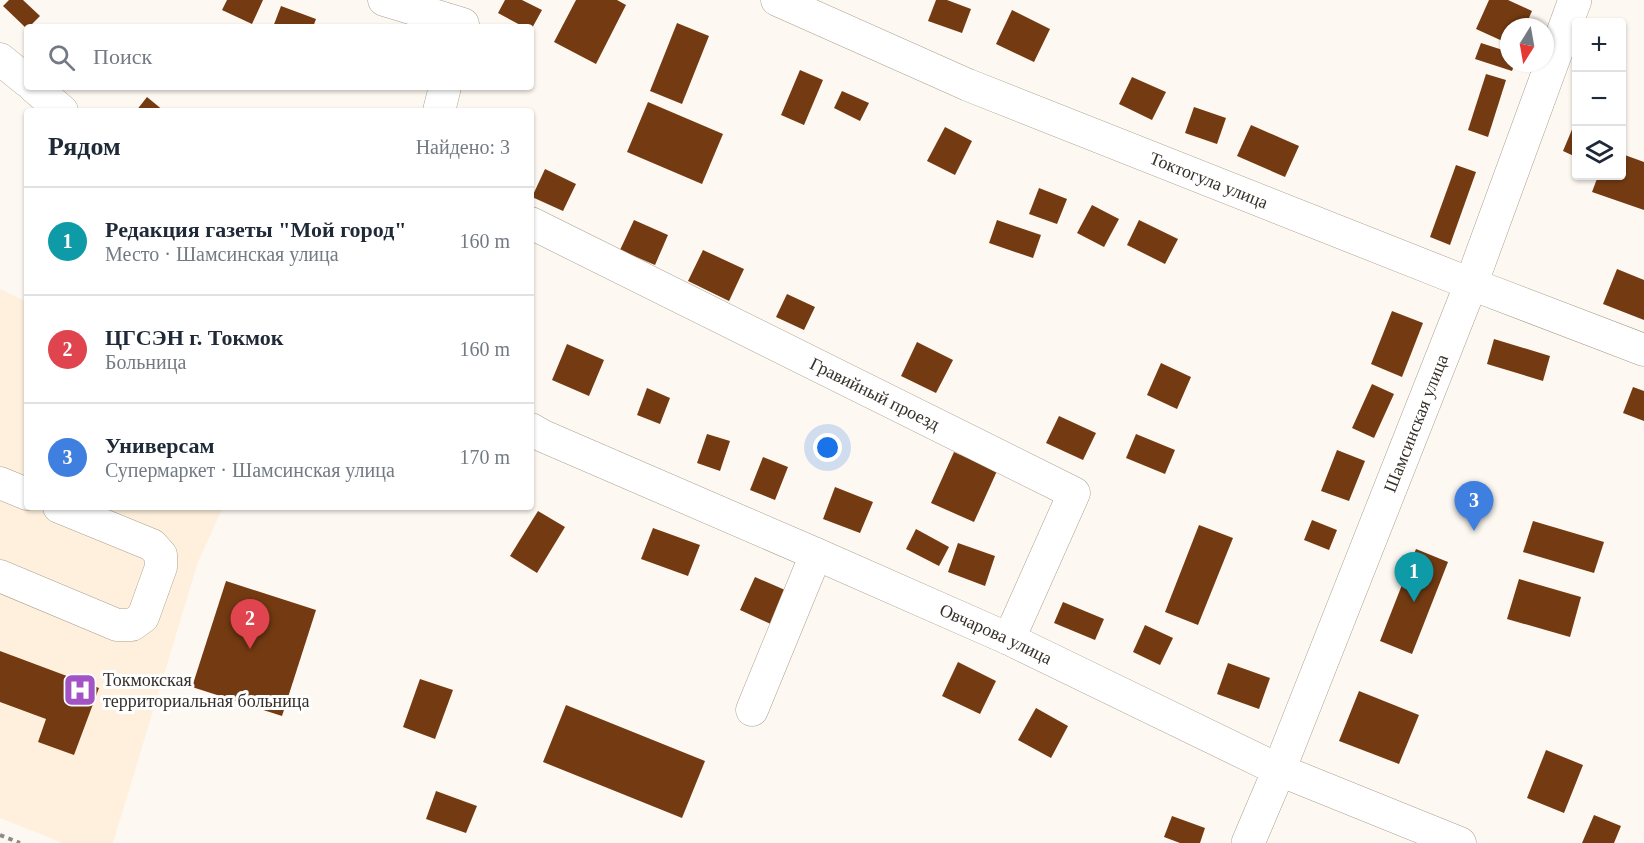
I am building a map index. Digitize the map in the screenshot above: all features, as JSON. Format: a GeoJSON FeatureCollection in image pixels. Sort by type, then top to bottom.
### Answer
{"type":"FeatureCollection","features":[{"type":"Feature","properties":{"kind":"main road","name":"Шамсинская улица"},"geometry":{"type":"LineString","coordinates":[[1248,843],[1471,284],[1575,0]]}},
{"type":"Feature","properties":{"kind":"street"},"geometry":{"type":"LineString","coordinates":[[384,0],[464,17]]}},
{"type":"Feature","properties":{"kind":"street","name":"Токтогула улица"},"geometry":{"type":"LineString","coordinates":[[777,0],[968,85],[1644,350]]}},
{"type":"Feature","properties":{"kind":"street"},"geometry":{"type":"LineString","coordinates":[[0,59],[24,79]]}},
{"type":"Feature","properties":{"kind":"street"},"geometry":{"type":"LineString","coordinates":[[38,90],[58,108]]}},
{"type":"Feature","properties":{"kind":"street"},"geometry":{"type":"LineString","coordinates":[[440,108],[444,90]]}},
{"type":"Feature","properties":{"kind":"street","name":"Гравийный проезд"},"geometry":{"type":"LineString","coordinates":[[534,224],[1074,493],[1009,639]]}},
{"type":"Feature","properties":{"kind":"street","name":"Овчарова улица"},"geometry":{"type":"LineString","coordinates":[[534,431],[1009,639],[1279,770],[1460,843]]}},
{"type":"Feature","properties":{"kind":"street"},"geometry":{"type":"LineString","coordinates":[[0,483],[24,493]]}},
{"type":"Feature","properties":{"kind":"street"},"geometry":{"type":"LineString","coordinates":[[0,576],[117,626],[132,625],[143,617],[161,567],[161,555],[152,545],[66,510]]}},
{"type":"Feature","properties":{"kind":"street"},"geometry":{"type":"LineString","coordinates":[[752,710],[816,554]]}},
{"type":"Feature","properties":{"kind":"path"},"geometry":{"type":"LineString","coordinates":[[0,835],[20,843]]}},
{"type":"Feature","properties":{"kind":"shaded area","name":"Токмокская территориальная больница"},"geometry":{"type":"Polygon","coordinates":[[[0,289],[24,301],[24,510],[222,510],[198,562],[113,843],[63,843],[0,818],[0,289]]]}},
{"type":"Feature","properties":{"kind":"building"},"geometry":{"type":"Polygon","coordinates":[[[9,0],[23,0],[40,16],[32,24],[24,24],[24,26],[3,6],[9,0]]]}},
{"type":"Feature","properties":{"kind":"building"},"geometry":{"type":"Polygon","coordinates":[[[227,0],[263,0],[252,24],[222,10],[227,0]]]}},
{"type":"Feature","properties":{"kind":"building"},"geometry":{"type":"Polygon","coordinates":[[[505,0],[522,0],[542,10],[534,25],[518,24],[498,13],[505,0]]]}},
{"type":"Feature","properties":{"kind":"building"},"geometry":{"type":"Polygon","coordinates":[[[576,0],[617,0],[626,5],[596,64],[554,42],[576,0]]]}},
{"type":"Feature","properties":{"kind":"building"},"geometry":{"type":"Polygon","coordinates":[[[936,0],[947,0],[971,9],[962,33],[928,21],[936,0]]]}},
{"type":"Feature","properties":{"kind":"building"},"geometry":{"type":"Polygon","coordinates":[[[1489,0],[1508,0],[1532,11],[1529,18],[1500,18],[1500,40],[1476,29],[1489,0]]]}},
{"type":"Feature","properties":{"kind":"building"},"geometry":{"type":"Polygon","coordinates":[[[281,6],[316,19],[314,24],[274,24],[281,6]]]}},
{"type":"Feature","properties":{"kind":"building"},"geometry":{"type":"Polygon","coordinates":[[[1012,10],[1050,29],[1034,62],[996,44],[1012,10]]]}},
{"type":"Feature","properties":{"kind":"building"},"geometry":{"type":"Polygon","coordinates":[[[677,23],[709,36],[682,104],[650,91],[677,23]]]}},
{"type":"Feature","properties":{"kind":"building"},"geometry":{"type":"Polygon","coordinates":[[[1481,43],[1500,49],[1500,67],[1475,59],[1481,43]]]}},
{"type":"Feature","properties":{"kind":"building"},"geometry":{"type":"Polygon","coordinates":[[[800,70],[823,80],[804,125],[781,115],[800,70]]]}},
{"type":"Feature","properties":{"kind":"building"},"geometry":{"type":"Polygon","coordinates":[[[1486,74],[1506,80],[1488,137],[1468,130],[1486,74]]]}},
{"type":"Feature","properties":{"kind":"building"},"geometry":{"type":"Polygon","coordinates":[[[1132,77],[1166,92],[1152,120],[1119,104],[1132,77]]]}},
{"type":"Feature","properties":{"kind":"building"},"geometry":{"type":"Polygon","coordinates":[[[842,91],[869,103],[860,121],[834,108],[842,91]]]}},
{"type":"Feature","properties":{"kind":"building"},"geometry":{"type":"Polygon","coordinates":[[[147,97],[160,108],[138,108],[147,97]]]}},
{"type":"Feature","properties":{"kind":"building"},"geometry":{"type":"Polygon","coordinates":[[[648,102],[723,134],[702,184],[627,152],[648,102]]]}},
{"type":"Feature","properties":{"kind":"building"},"geometry":{"type":"Polygon","coordinates":[[[1194,107],[1226,118],[1217,144],[1185,133],[1194,107]]]}},
{"type":"Feature","properties":{"kind":"building"},"geometry":{"type":"Polygon","coordinates":[[[1251,125],[1299,146],[1285,177],[1237,156],[1251,125]]]}},
{"type":"Feature","properties":{"kind":"building"},"geometry":{"type":"Polygon","coordinates":[[[945,127],[972,141],[955,175],[927,161],[945,127]]]}},
{"type":"Feature","properties":{"kind":"building"},"geometry":{"type":"Polygon","coordinates":[[[1572,130],[1572,155],[1563,151],[1572,130]]]}},
{"type":"Feature","properties":{"kind":"building"},"geometry":{"type":"Polygon","coordinates":[[[1626,155],[1644,162],[1644,210],[1592,192],[1596,180],[1626,180],[1626,155]]]}},
{"type":"Feature","properties":{"kind":"building"},"geometry":{"type":"Polygon","coordinates":[[[1456,165],[1476,172],[1450,245],[1430,237],[1456,165]]]}},
{"type":"Feature","properties":{"kind":"building"},"geometry":{"type":"Polygon","coordinates":[[[545,169],[576,184],[563,211],[534,198],[534,193],[545,169]]]}},
{"type":"Feature","properties":{"kind":"building"},"geometry":{"type":"Polygon","coordinates":[[[1039,188],[1067,199],[1057,224],[1029,214],[1039,188]]]}},
{"type":"Feature","properties":{"kind":"building"},"geometry":{"type":"Polygon","coordinates":[[[1092,205],[1119,219],[1104,247],[1077,233],[1092,205]]]}},
{"type":"Feature","properties":{"kind":"building"},"geometry":{"type":"Polygon","coordinates":[[[634,220],[668,235],[655,265],[620,250],[634,220]]]}},
{"type":"Feature","properties":{"kind":"building"},"geometry":{"type":"Polygon","coordinates":[[[997,220],[1041,235],[1033,258],[989,243],[997,220]]]}},
{"type":"Feature","properties":{"kind":"building"},"geometry":{"type":"Polygon","coordinates":[[[1139,220],[1178,239],[1165,264],[1127,245],[1139,220]]]}},
{"type":"Feature","properties":{"kind":"building"},"geometry":{"type":"Polygon","coordinates":[[[703,250],[744,269],[729,301],[688,281],[703,250]]]}},
{"type":"Feature","properties":{"kind":"building"},"geometry":{"type":"Polygon","coordinates":[[[1617,269],[1644,280],[1644,320],[1603,304],[1617,269]]]}},
{"type":"Feature","properties":{"kind":"building"},"geometry":{"type":"Polygon","coordinates":[[[787,294],[815,307],[804,330],[776,317],[787,294]]]}},
{"type":"Feature","properties":{"kind":"building"},"geometry":{"type":"Polygon","coordinates":[[[1392,311],[1423,323],[1402,377],[1371,364],[1392,311]]]}},
{"type":"Feature","properties":{"kind":"building"},"geometry":{"type":"Polygon","coordinates":[[[1494,339],[1550,356],[1543,381],[1487,364],[1494,339]]]}},
{"type":"Feature","properties":{"kind":"building"},"geometry":{"type":"Polygon","coordinates":[[[917,342],[953,360],[936,393],[901,376],[917,342]]]}},
{"type":"Feature","properties":{"kind":"building"},"geometry":{"type":"Polygon","coordinates":[[[567,344],[604,360],[589,396],[552,380],[567,344]]]}},
{"type":"Feature","properties":{"kind":"building"},"geometry":{"type":"Polygon","coordinates":[[[1161,363],[1191,377],[1177,409],[1147,395],[1161,363]]]}},
{"type":"Feature","properties":{"kind":"building"},"geometry":{"type":"Polygon","coordinates":[[[1372,384],[1394,394],[1374,438],[1352,428],[1372,384]]]}},
{"type":"Feature","properties":{"kind":"building"},"geometry":{"type":"Polygon","coordinates":[[[1633,387],[1644,391],[1644,421],[1623,413],[1633,387]]]}},
{"type":"Feature","properties":{"kind":"building"},"geometry":{"type":"Polygon","coordinates":[[[647,388],[670,398],[660,424],[637,415],[647,388]]]}},
{"type":"Feature","properties":{"kind":"building"},"geometry":{"type":"Polygon","coordinates":[[[1059,416],[1096,433],[1083,460],[1046,443],[1059,416]]]}},
{"type":"Feature","properties":{"kind":"building"},"geometry":{"type":"Polygon","coordinates":[[[707,434],[730,441],[720,471],[697,463],[707,434]]]}},
{"type":"Feature","properties":{"kind":"building"},"geometry":{"type":"Polygon","coordinates":[[[1136,434],[1175,450],[1165,474],[1126,458],[1136,434]]]}},
{"type":"Feature","properties":{"kind":"building"},"geometry":{"type":"Polygon","coordinates":[[[1337,450],[1365,461],[1349,501],[1321,491],[1337,450]]]}},
{"type":"Feature","properties":{"kind":"building"},"geometry":{"type":"Polygon","coordinates":[[[954,452],[997,471],[974,522],[931,503],[954,452]]]}},
{"type":"Feature","properties":{"kind":"building"},"geometry":{"type":"Polygon","coordinates":[[[763,457],[788,467],[775,500],[750,490],[763,457]]]}},
{"type":"Feature","properties":{"kind":"building"},"geometry":{"type":"Polygon","coordinates":[[[835,487],[873,502],[860,533],[823,519],[835,487]]]}},
{"type":"Feature","properties":{"kind":"building"},"geometry":{"type":"Polygon","coordinates":[[[538,511],[565,527],[537,573],[510,556],[538,511]]]}},
{"type":"Feature","properties":{"kind":"building"},"geometry":{"type":"Polygon","coordinates":[[[1312,520],[1337,530],[1329,550],[1304,540],[1312,520]]]}},
{"type":"Feature","properties":{"kind":"building"},"geometry":{"type":"Polygon","coordinates":[[[1533,521],[1604,542],[1594,573],[1523,552],[1533,521]]]}},
{"type":"Feature","properties":{"kind":"building"},"geometry":{"type":"Polygon","coordinates":[[[1199,525],[1233,538],[1198,625],[1165,612],[1199,525]]]}},
{"type":"Feature","properties":{"kind":"building"},"geometry":{"type":"Polygon","coordinates":[[[653,528],[700,545],[688,576],[641,559],[653,528]]]}},
{"type":"Feature","properties":{"kind":"building"},"geometry":{"type":"Polygon","coordinates":[[[916,529],[949,547],[939,566],[906,549],[916,529]]]}},
{"type":"Feature","properties":{"kind":"building"},"geometry":{"type":"Polygon","coordinates":[[[958,543],[995,556],[985,586],[948,572],[958,543]]]}},
{"type":"Feature","properties":{"kind":"building"},"geometry":{"type":"Polygon","coordinates":[[[1416,549],[1448,562],[1412,654],[1380,641],[1416,549]]]}},
{"type":"Feature","properties":{"kind":"building"},"geometry":{"type":"Polygon","coordinates":[[[755,577],[792,593],[777,627],[740,610],[755,577]]]}},
{"type":"Feature","properties":{"kind":"building"},"geometry":{"type":"Polygon","coordinates":[[[1519,579],[1581,597],[1570,637],[1507,619],[1519,579]]]}},
{"type":"Feature","properties":{"kind":"building"},"geometry":{"type":"Polygon","coordinates":[[[226,581],[316,610],[282,716],[192,687],[226,581]]]}},
{"type":"Feature","properties":{"kind":"building"},"geometry":{"type":"Polygon","coordinates":[[[1063,602],[1104,619],[1095,640],[1054,623],[1063,602]]]}},
{"type":"Feature","properties":{"kind":"building"},"geometry":{"type":"Polygon","coordinates":[[[1145,625],[1173,638],[1160,665],[1133,652],[1145,625]]]}},
{"type":"Feature","properties":{"kind":"building"},"geometry":{"type":"Polygon","coordinates":[[[0,651],[99,688],[74,755],[38,742],[46,719],[0,702],[0,651]]]}},
{"type":"Feature","properties":{"kind":"building"},"geometry":{"type":"Polygon","coordinates":[[[958,662],[996,681],[980,714],[942,696],[958,662]]]}},
{"type":"Feature","properties":{"kind":"building"},"geometry":{"type":"Polygon","coordinates":[[[1228,663],[1270,678],[1259,709],[1217,694],[1228,663]]]}},
{"type":"Feature","properties":{"kind":"building"},"geometry":{"type":"Polygon","coordinates":[[[420,679],[453,690],[435,739],[403,727],[420,679]]]}},
{"type":"Feature","properties":{"kind":"building"},"geometry":{"type":"Polygon","coordinates":[[[1359,691],[1419,715],[1399,764],[1339,741],[1359,691]]]}},
{"type":"Feature","properties":{"kind":"building"},"geometry":{"type":"Polygon","coordinates":[[[566,705],[705,761],[682,818],[543,762],[566,705]]]}},
{"type":"Feature","properties":{"kind":"building"},"geometry":{"type":"Polygon","coordinates":[[[1036,708],[1068,726],[1051,758],[1018,740],[1036,708]]]}},
{"type":"Feature","properties":{"kind":"building"},"geometry":{"type":"Polygon","coordinates":[[[1546,750],[1583,765],[1564,813],[1527,798],[1546,750]]]}},
{"type":"Feature","properties":{"kind":"building"},"geometry":{"type":"Polygon","coordinates":[[[436,791],[477,806],[466,833],[426,819],[436,791]]]}},
{"type":"Feature","properties":{"kind":"building"},"geometry":{"type":"Polygon","coordinates":[[[1594,815],[1621,826],[1614,843],[1582,843],[1594,815]]]}},
{"type":"Feature","properties":{"kind":"building"},"geometry":{"type":"Polygon","coordinates":[[[1172,816],[1205,828],[1200,843],[1180,843],[1164,837],[1172,816]]]}},
{"type":"Feature","properties":{"kind":"place","name":"Универсам"},"geometry":{"type":"Point","coordinates":[1474,531]}},
{"type":"Feature","properties":{"kind":"place","name":"Редакция газеты \"Мой город\""},"geometry":{"type":"Point","coordinates":[1414,602]}},
{"type":"Feature","properties":{"kind":"place","name":"ЦГСЭН г. Токмок"},"geometry":{"type":"Point","coordinates":[250,649]}},
{"type":"Feature","properties":{"kind":"place","name":"Токмокская территориальная больница"},"geometry":{"type":"Point","coordinates":[80,690]}}]}
